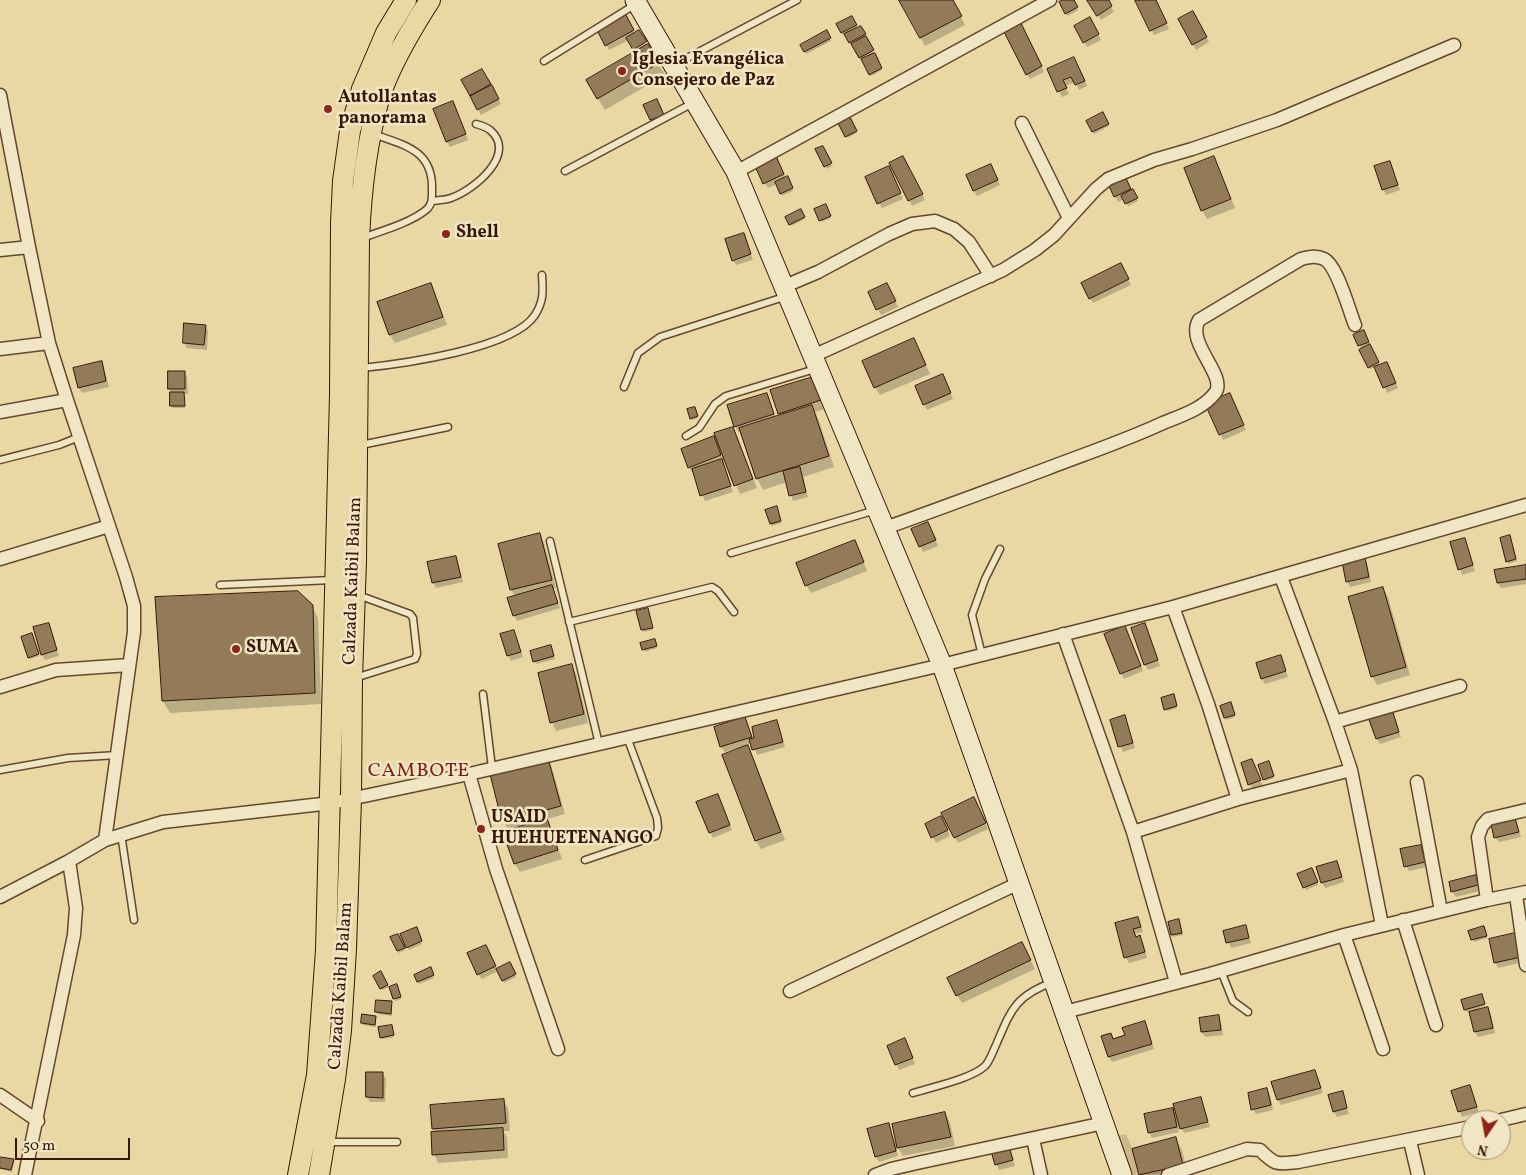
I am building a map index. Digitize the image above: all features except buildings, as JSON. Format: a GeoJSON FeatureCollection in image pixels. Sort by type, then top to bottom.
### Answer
{"type":"FeatureCollection","features":[{"type":"Feature","properties":{"kind":"main road","name":"Calzada Kaibil Balam"},"geometry":{"type":"LineString","coordinates":[[298,1175],[317,1075],[322,1027],[326,950],[340,405],[343,181],[350,131],[362,89],[382,41],[406,0]]}},
{"type":"Feature","properties":{"kind":"main road","name":"Calzada Kaibil Balam"},"geometry":{"type":"LineString","coordinates":[[319,1175],[341,1031],[351,799],[359,240],[362,190],[367,153],[379,99],[386,80],[430,0]]}},
{"type":"Feature","properties":{"kind":"street"},"geometry":{"type":"LineString","coordinates":[[736,172],[1050,0]]}},
{"type":"Feature","properties":{"kind":"street"},"geometry":{"type":"LineString","coordinates":[[636,2],[736,172],[942,665],[1122,1175]]}},
{"type":"Feature","properties":{"kind":"street"},"geometry":{"type":"LineString","coordinates":[[816,362],[991,276],[1035,250],[1054,235],[1096,189],[1108,179],[1154,160],[1277,120],[1454,45]]}},
{"type":"Feature","properties":{"kind":"street"},"geometry":{"type":"LineString","coordinates":[[1,102],[49,343],[134,606],[134,632],[105,840]]}},
{"type":"Feature","properties":{"kind":"street"},"geometry":{"type":"LineString","coordinates":[[1022,123],[1069,218]]}},
{"type":"Feature","properties":{"kind":"street"},"geometry":{"type":"LineString","coordinates":[[786,291],[818,272],[912,224],[935,221],[954,229],[969,242],[991,276]]}},
{"type":"Feature","properties":{"kind":"street"},"geometry":{"type":"LineString","coordinates":[[0,250],[29,247]]}},
{"type":"Feature","properties":{"kind":"street"},"geometry":{"type":"LineString","coordinates":[[885,528],[1134,436],[1202,404],[1216,392],[1217,383],[1207,359],[1199,346],[1195,331],[1199,320],[1301,259],[1315,256],[1326,259],[1334,269],[1355,325]]}},
{"type":"Feature","properties":{"kind":"street"},"geometry":{"type":"LineString","coordinates":[[0,349],[49,343]]}},
{"type":"Feature","properties":{"kind":"street"},"geometry":{"type":"LineString","coordinates":[[0,412],[67,400]]}},
{"type":"Feature","properties":{"kind":"street"},"geometry":{"type":"LineString","coordinates":[[0,897],[105,840],[163,822],[331,803],[351,799],[469,774],[942,665],[1173,607],[1526,505]]}},
{"type":"Feature","properties":{"kind":"street"},"geometry":{"type":"LineString","coordinates":[[0,559],[109,526]]}},
{"type":"Feature","properties":{"kind":"street"},"geometry":{"type":"LineString","coordinates":[[1281,577],[1351,770],[1382,925]]}},
{"type":"Feature","properties":{"kind":"street"},"geometry":{"type":"LineString","coordinates":[[1173,607],[1208,704],[1238,799]]}},
{"type":"Feature","properties":{"kind":"street"},"geometry":{"type":"LineString","coordinates":[[1063,634],[1133,832],[1176,982]]}},
{"type":"Feature","properties":{"kind":"street"},"geometry":{"type":"LineString","coordinates":[[0,687],[56,670],[129,665]]}},
{"type":"Feature","properties":{"kind":"street"},"geometry":{"type":"LineString","coordinates":[[1335,722],[1460,686]]}},
{"type":"Feature","properties":{"kind":"street"},"geometry":{"type":"LineString","coordinates":[[1133,832],[1238,799],[1351,770]]}},
{"type":"Feature","properties":{"kind":"street"},"geometry":{"type":"LineString","coordinates":[[469,774],[496,869],[558,1049]]}},
{"type":"Feature","properties":{"kind":"street"},"geometry":{"type":"LineString","coordinates":[[1417,782],[1442,910]]}},
{"type":"Feature","properties":{"kind":"street"},"geometry":{"type":"LineString","coordinates":[[1487,900],[1478,837],[1482,826],[1488,819],[1526,810]]}},
{"type":"Feature","properties":{"kind":"street"},"geometry":{"type":"LineString","coordinates":[[25,1175],[38,1120],[74,935],[76,908],[69,861]]}},
{"type":"Feature","properties":{"kind":"street"},"geometry":{"type":"LineString","coordinates":[[790,991],[1019,883]]}},
{"type":"Feature","properties":{"kind":"street"},"geometry":{"type":"LineString","coordinates":[[1065,1012],[1382,925],[1521,893],[1526,964]]}},
{"type":"Feature","properties":{"kind":"street"},"geometry":{"type":"LineString","coordinates":[[1404,920],[1436,1025]]}},
{"type":"Feature","properties":{"kind":"street"},"geometry":{"type":"LineString","coordinates":[[1344,935],[1383,1049]]}},
{"type":"Feature","properties":{"kind":"street"},"geometry":{"type":"LineString","coordinates":[[0,1095],[38,1120]]}},
{"type":"Feature","properties":{"kind":"street"},"geometry":{"type":"LineString","coordinates":[[1511,1118],[1526,1114]]}},
{"type":"Feature","properties":{"kind":"street"},"geometry":{"type":"LineString","coordinates":[[875,1175],[1104,1124]]}},
{"type":"Feature","properties":{"kind":"street"},"geometry":{"type":"LineString","coordinates":[[1272,1162],[1284,1164],[1298,1162],[1461,1129]]}},
{"type":"Feature","properties":{"kind":"street"},"geometry":{"type":"LineString","coordinates":[[1033,1140],[1042,1175]]}},
{"type":"Feature","properties":{"kind":"street"},"geometry":{"type":"LineString","coordinates":[[1410,1141],[1418,1175]]}},
{"type":"Feature","properties":{"kind":"street"},"geometry":{"type":"LineString","coordinates":[[1168,1175],[1247,1149],[1260,1150],[1272,1162],[1275,1175]]}},
{"type":"Feature","properties":{"kind":"lane"},"geometry":{"type":"LineString","coordinates":[[673,65],[797,0]]}},
{"type":"Feature","properties":{"kind":"lane"},"geometry":{"type":"LineString","coordinates":[[544,61],[636,2]]}},
{"type":"Feature","properties":{"kind":"lane"},"geometry":{"type":"LineString","coordinates":[[565,171],[694,102]]}},
{"type":"Feature","properties":{"kind":"lane"},"geometry":{"type":"LineString","coordinates":[[432,201],[451,198],[468,189],[485,176],[495,162],[500,151],[497,138],[489,129],[476,124]]}},
{"type":"Feature","properties":{"kind":"lane"},"geometry":{"type":"LineString","coordinates":[[359,240],[414,218],[427,210],[432,201],[432,183],[427,163],[410,147],[371,134]]}},
{"type":"Feature","properties":{"kind":"lane"},"geometry":{"type":"LineString","coordinates":[[358,368],[441,356],[491,342],[518,331],[534,316],[544,297],[542,275]]}},
{"type":"Feature","properties":{"kind":"lane"},"geometry":{"type":"LineString","coordinates":[[624,387],[638,353],[660,336],[786,291]]}},
{"type":"Feature","properties":{"kind":"lane"},"geometry":{"type":"LineString","coordinates":[[686,436],[699,428],[715,404],[726,396],[816,362]]}},
{"type":"Feature","properties":{"kind":"lane"},"geometry":{"type":"LineString","coordinates":[[357,445],[387,441],[448,427]]}},
{"type":"Feature","properties":{"kind":"lane"},"geometry":{"type":"LineString","coordinates":[[0,460],[59,445],[79,437]]}},
{"type":"Feature","properties":{"kind":"lane"},"geometry":{"type":"LineString","coordinates":[[731,554],[877,509]]}},
{"type":"Feature","properties":{"kind":"lane"},"geometry":{"type":"LineString","coordinates":[[550,540],[599,744]]}},
{"type":"Feature","properties":{"kind":"lane"},"geometry":{"type":"LineString","coordinates":[[982,655],[972,615],[985,579],[1000,549]]}},
{"type":"Feature","properties":{"kind":"lane"},"geometry":{"type":"LineString","coordinates":[[220,585],[336,580]]}},
{"type":"Feature","properties":{"kind":"lane"},"geometry":{"type":"LineString","coordinates":[[569,622],[712,587],[718,591],[734,612]]}},
{"type":"Feature","properties":{"kind":"lane"},"geometry":{"type":"LineString","coordinates":[[352,679],[415,659],[417,654],[413,618],[410,614],[355,593]]}},
{"type":"Feature","properties":{"kind":"lane"},"geometry":{"type":"LineString","coordinates":[[483,694],[492,768]]}},
{"type":"Feature","properties":{"kind":"lane"},"geometry":{"type":"LineString","coordinates":[[586,860],[656,836],[658,828],[657,818],[627,737]]}},
{"type":"Feature","properties":{"kind":"lane"},"geometry":{"type":"LineString","coordinates":[[0,770],[68,758],[118,755]]}},
{"type":"Feature","properties":{"kind":"lane"},"geometry":{"type":"LineString","coordinates":[[121,834],[134,920]]}},
{"type":"Feature","properties":{"kind":"lane"},"geometry":{"type":"LineString","coordinates":[[1221,970],[1233,1001],[1248,1012]]}},
{"type":"Feature","properties":{"kind":"lane"},"geometry":{"type":"LineString","coordinates":[[913,1093],[972,1074],[986,1065],[1009,1016],[1023,996],[1036,988],[1054,981]]}},
{"type":"Feature","properties":{"kind":"lane"},"geometry":{"type":"LineString","coordinates":[[325,1142],[397,1142]]}},
{"type":"Feature","properties":{"kind":"shaded area"},"geometry":{"type":"Polygon","coordinates":[[[1126,1134],[1132,1148],[1156,1141],[1164,1174],[1130,1175],[1115,1136],[1126,1134]]]}},
{"type":"Feature","properties":{"kind":"place","name":"Iglesia Evangélica Consejero de Paz"},"geometry":{"type":"Point","coordinates":[622,71]}},
{"type":"Feature","properties":{"kind":"place","name":"Autollantas panorama"},"geometry":{"type":"Point","coordinates":[328,109]}},
{"type":"Feature","properties":{"kind":"place","name":"Shell"},"geometry":{"type":"Point","coordinates":[446,234]}},
{"type":"Feature","properties":{"kind":"place","name":"SUMA"},"geometry":{"type":"Point","coordinates":[236,649]}},
{"type":"Feature","properties":{"kind":"place","name":"USAID HUEHUETENANGO"},"geometry":{"type":"Point","coordinates":[481,829]}},
{"type":"Feature","properties":{"kind":"district","name":"CAMBOTE"},"geometry":{"type":"Point","coordinates":[419,772]}}]}
